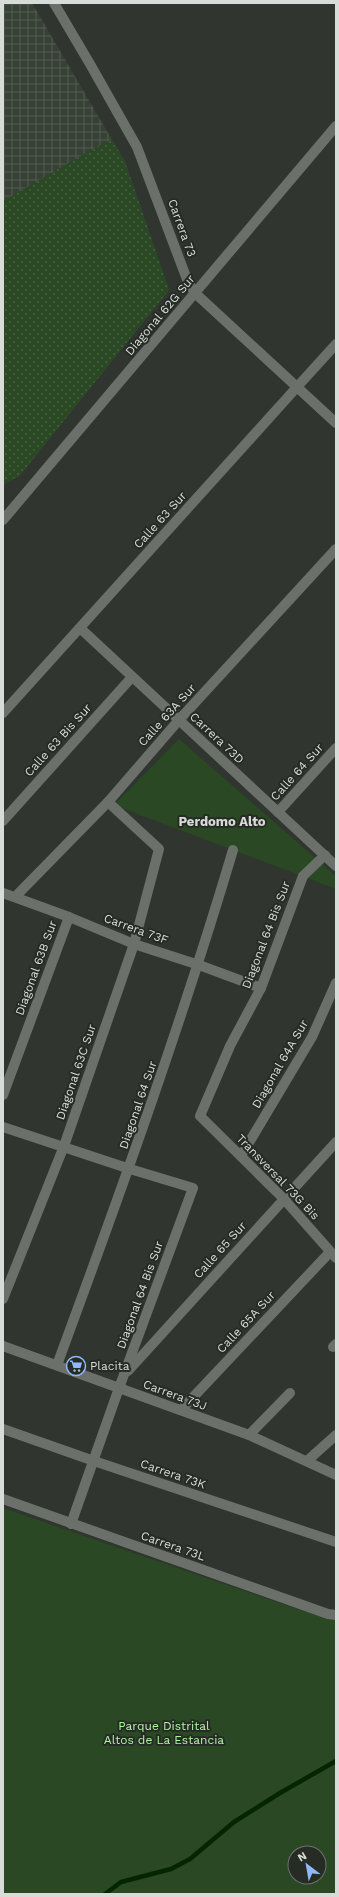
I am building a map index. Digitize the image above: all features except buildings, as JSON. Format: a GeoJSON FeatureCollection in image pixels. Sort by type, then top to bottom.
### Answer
{"type":"FeatureCollection","features":[{"type":"Feature","properties":{"kind":"street","name":"Carrera 73"},"geometry":{"type":"LineString","coordinates":[[54,3],[137,147],[188,282],[196,293],[336,423]]}},
{"type":"Feature","properties":{"kind":"street","name":"Diagonal 62G Sur"},"geometry":{"type":"LineString","coordinates":[[3,520],[336,126]]}},
{"type":"Feature","properties":{"kind":"street","name":"Calle 63 Sur"},"geometry":{"type":"LineString","coordinates":[[3,713],[336,344]]}},
{"type":"Feature","properties":{"kind":"street","name":"Calle 63A Sur"},"geometry":{"type":"LineString","coordinates":[[16,897],[108,802],[179,720],[336,549]]}},
{"type":"Feature","properties":{"kind":"street","name":"Carrera 73D"},"geometry":{"type":"LineString","coordinates":[[80,628],[336,866]]}},
{"type":"Feature","properties":{"kind":"street","name":"Calle 63 Bis Sur"},"geometry":{"type":"LineString","coordinates":[[3,821],[132,677]]}},
{"type":"Feature","properties":{"kind":"street","name":"Calle 64 Sur"},"geometry":{"type":"LineString","coordinates":[[278,812],[336,748]]}},
{"type":"Feature","properties":{"kind":"street","name":"Diagonal 63C Sur"},"geometry":{"type":"LineString","coordinates":[[3,1299],[64,1146],[134,944],[159,849],[108,802]]}},
{"type":"Feature","properties":{"kind":"street","name":"Diagonal 64 Sur"},"geometry":{"type":"LineString","coordinates":[[57,1365],[130,1169],[199,965],[233,850]]}},
{"type":"Feature","properties":{"kind":"street","name":"Diagonal 64 Bis Sur"},"geometry":{"type":"LineString","coordinates":[[200,1116],[230,1046],[261,988],[303,876],[325,855]]}},
{"type":"Feature","properties":{"kind":"street","name":"Carrera 73F"},"geometry":{"type":"LineString","coordinates":[[4,896],[16,897],[134,944],[199,965],[261,988]]}},
{"type":"Feature","properties":{"kind":"street","name":"Diagonal 63B Sur"},"geometry":{"type":"LineString","coordinates":[[3,1095],[69,917]]}},
{"type":"Feature","properties":{"kind":"street","name":"Diagonal 64A Sur"},"geometry":{"type":"LineString","coordinates":[[241,1156],[312,1037],[336,983]]}},
{"type":"Feature","properties":{"kind":"street","name":"Transversal 73G Bis"},"geometry":{"type":"LineString","coordinates":[[200,1116],[283,1198],[333,1255]]}},
{"type":"Feature","properties":{"kind":"street"},"geometry":{"type":"LineString","coordinates":[[3,1127],[130,1169]]}},
{"type":"Feature","properties":{"kind":"street","name":"Calle 65 Sur"},"geometry":{"type":"LineString","coordinates":[[124,1375],[283,1198],[336,1142]]}},
{"type":"Feature","properties":{"kind":"street","name":"Diagonal 64 Bis Sur"},"geometry":{"type":"LineString","coordinates":[[71,1524],[119,1388],[193,1188],[130,1169]]}},
{"type":"Feature","properties":{"kind":"street","name":"Calle 65A Sur"},"geometry":{"type":"LineString","coordinates":[[181,1410],[333,1255]]}},
{"type":"Feature","properties":{"kind":"street","name":"Carrera 73J"},"geometry":{"type":"LineString","coordinates":[[3,1346],[249,1435],[336,1475]]}},
{"type":"Feature","properties":{"kind":"street"},"geometry":{"type":"LineString","coordinates":[[249,1435],[290,1393]]}},
{"type":"Feature","properties":{"kind":"street","name":"Carrera 73K"},"geometry":{"type":"LineString","coordinates":[[3,1428],[94,1461],[336,1542]]}},
{"type":"Feature","properties":{"kind":"street"},"geometry":{"type":"LineString","coordinates":[[307,1461],[336,1435]]}},
{"type":"Feature","properties":{"kind":"street","name":"Carrera 73L"},"geometry":{"type":"LineString","coordinates":[[3,1499],[328,1614],[336,1615]]}},
{"type":"Feature","properties":{"kind":"shaded area"},"geometry":{"type":"Polygon","coordinates":[[[3,3],[32,3],[125,162],[169,290],[20,475],[3,485],[3,3]]]}},
{"type":"Feature","properties":{"kind":"green space"},"geometry":{"type":"Polygon","coordinates":[[[112,139],[125,162],[169,290],[20,475],[3,485],[3,201],[112,139]]]}},
{"type":"Feature","properties":{"kind":"green space"},"geometry":{"type":"Polygon","coordinates":[[[179,739],[336,876],[336,889],[114,805],[179,739]]]}},
{"type":"Feature","properties":{"kind":"green space","name":"Parque Distrital Altos de La Estancia"},"geometry":{"type":"Polygon","coordinates":[[[3,1508],[297,1609],[336,1618],[336,1894],[3,1894],[3,1508]]]}},
{"type":"Feature","properties":{"kind":"waterway"},"geometry":{"type":"LineString","coordinates":[[105,1894],[121,1882],[171,1869],[190,1859],[234,1822],[280,1793],[336,1761]]}},
{"type":"Feature","properties":{"kind":"place","name":"Placita"},"geometry":{"type":"Point","coordinates":[76,1366]}},
{"type":"Feature","properties":{"kind":"district","name":"Perdomo Alto"},"geometry":{"type":"Point","coordinates":[222,821]}}]}
